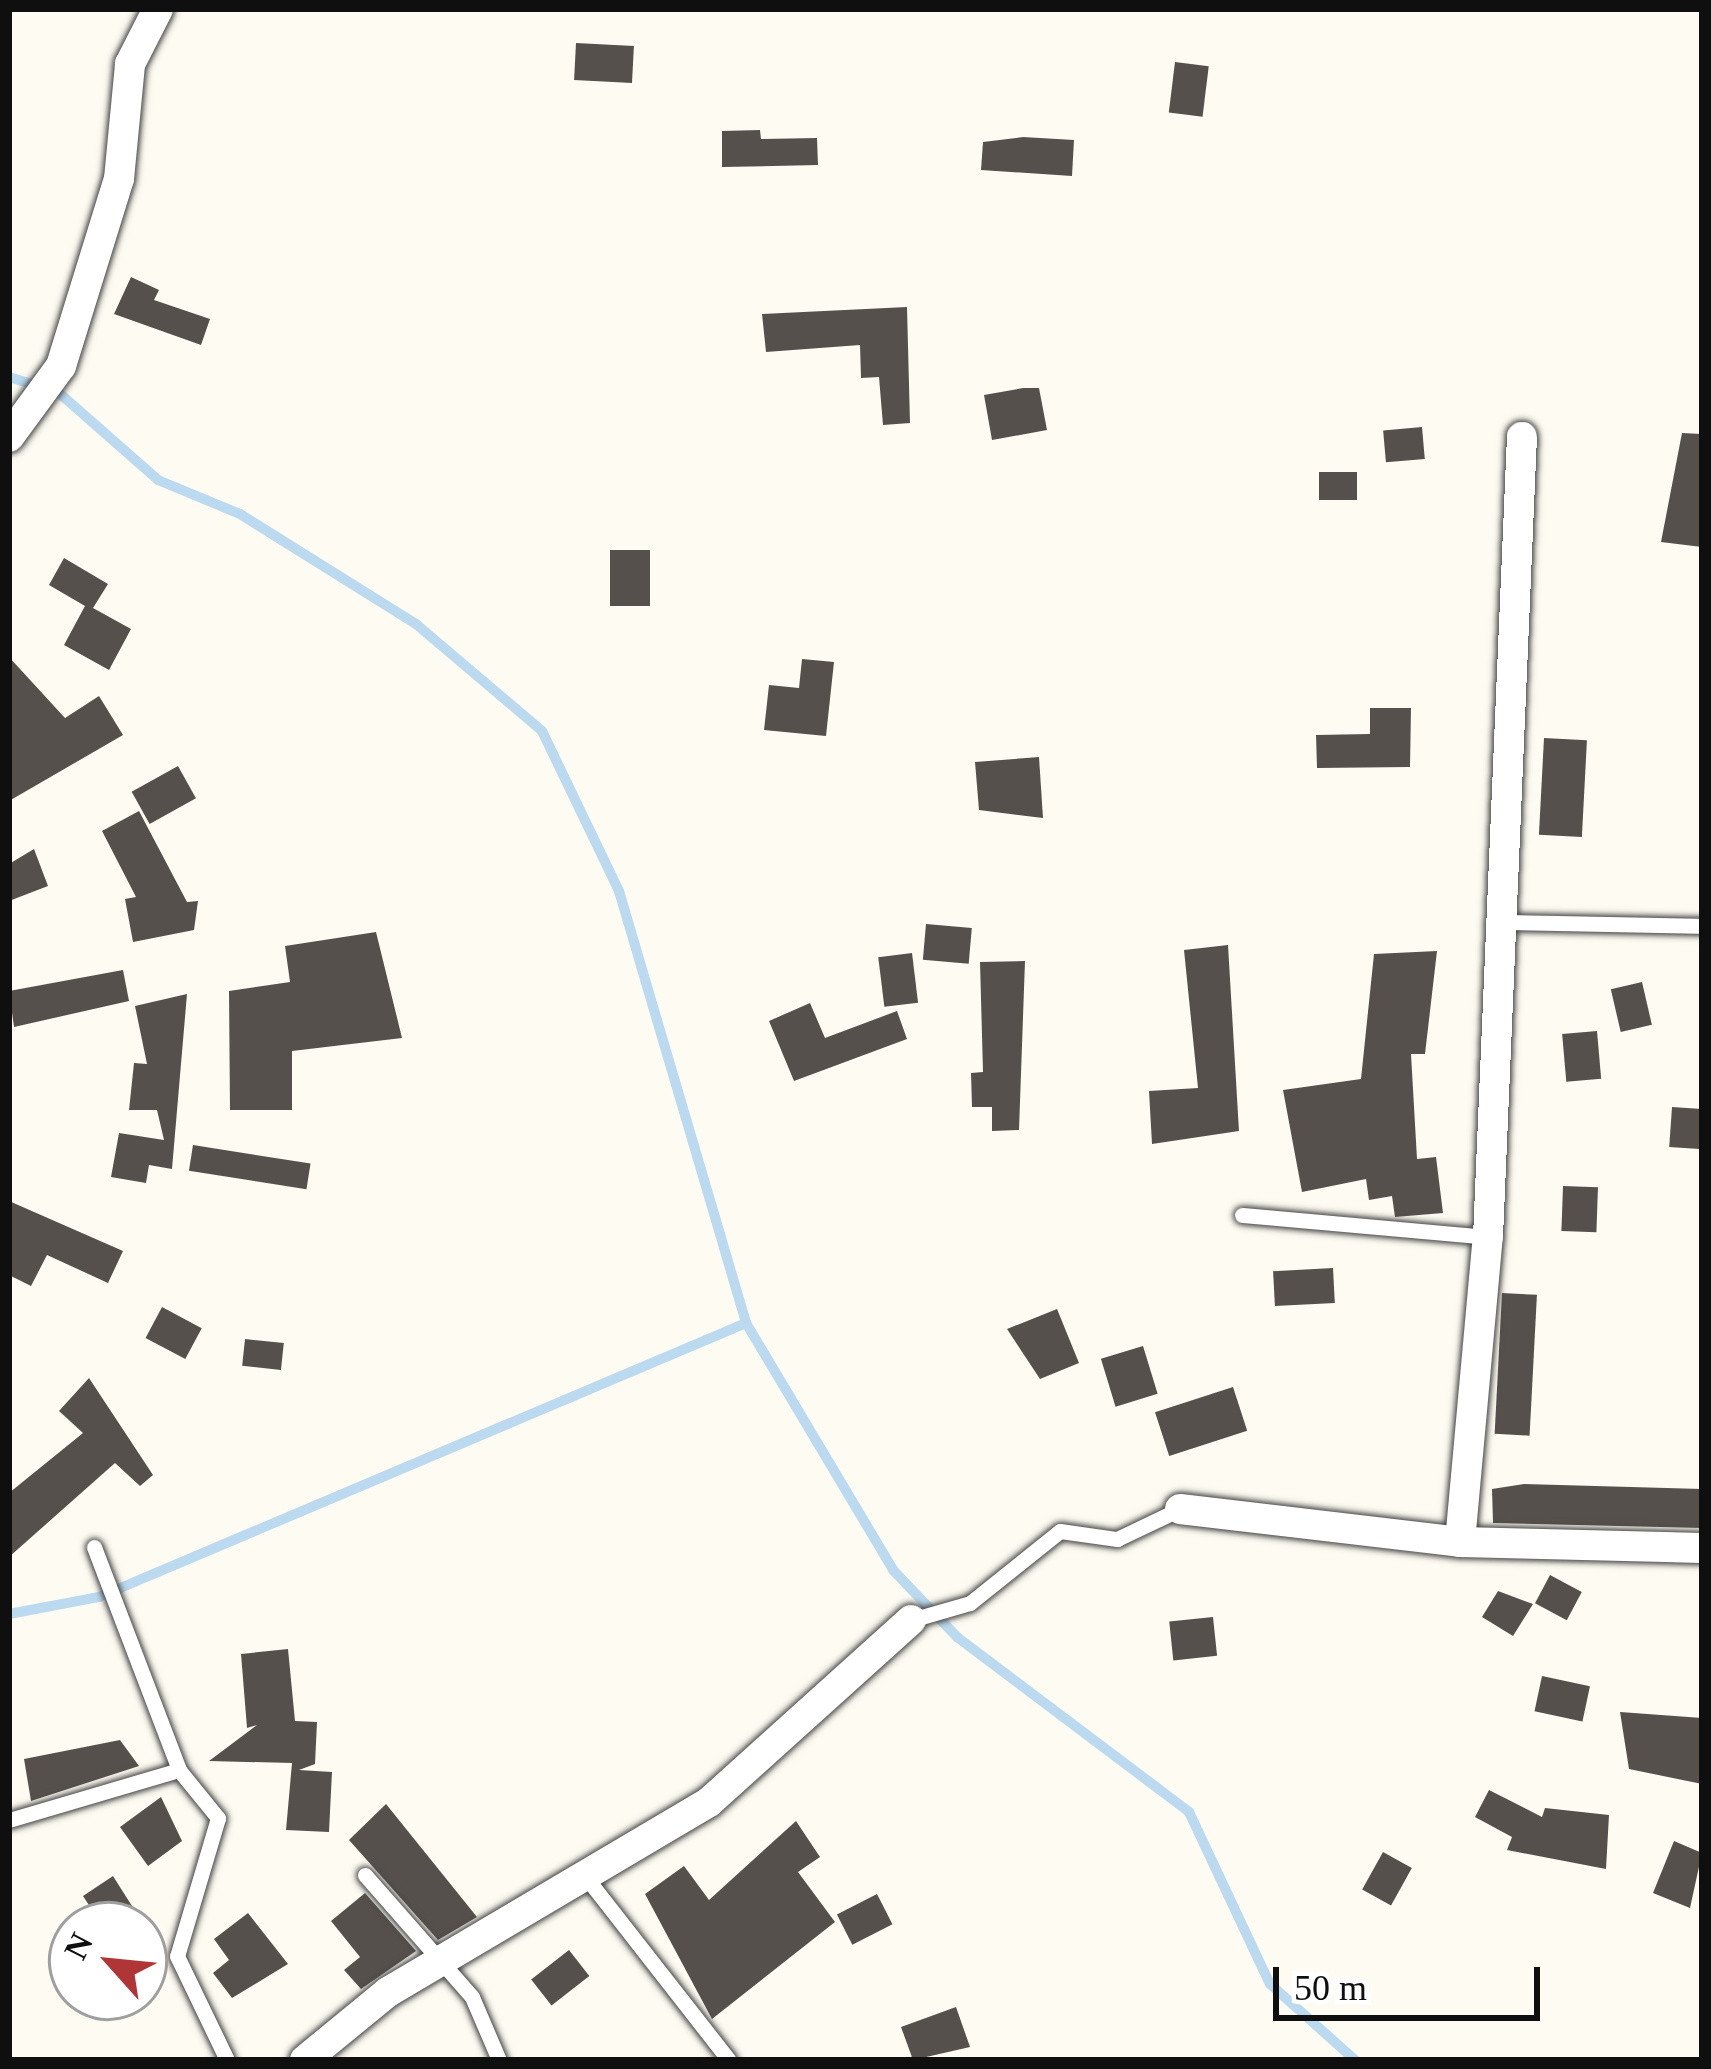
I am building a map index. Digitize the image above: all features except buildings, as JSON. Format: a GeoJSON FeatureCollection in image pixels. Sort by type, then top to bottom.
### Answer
{"type":"FeatureCollection","features":[{"type":"Feature","properties":{"kind":"street"},"geometry":{"type":"LineString","coordinates":[[9,437],[61,366],[119,179],[130,64],[158,9]]}},
{"type":"Feature","properties":{"kind":"street"},"geometry":{"type":"LineString","coordinates":[[1460,1542],[1488,1237],[1522,437]]}},
{"type":"Feature","properties":{"kind":"street"},"geometry":{"type":"LineString","coordinates":[[1180,1509],[1460,1542],[1702,1548]]}},
{"type":"Feature","properties":{"kind":"street"},"geometry":{"type":"LineString","coordinates":[[304,2060],[436,1964],[710,1802],[910,1620]]}},
{"type":"Feature","properties":{"kind":"lane"},"geometry":{"type":"LineString","coordinates":[[1502,922],[1702,926]]}},
{"type":"Feature","properties":{"kind":"lane"},"geometry":{"type":"LineString","coordinates":[[1242,1215],[1488,1237]]}},
{"type":"Feature","properties":{"kind":"lane"},"geometry":{"type":"LineString","coordinates":[[910,1620],[970,1603],[1060,1532],[1117,1539],[1180,1509]]}},
{"type":"Feature","properties":{"kind":"lane"},"geometry":{"type":"LineString","coordinates":[[94,1547],[179,1770],[218,1818],[177,1956],[226,2060]]}},
{"type":"Feature","properties":{"kind":"lane"},"geometry":{"type":"LineString","coordinates":[[9,1820],[179,1770]]}},
{"type":"Feature","properties":{"kind":"lane"},"geometry":{"type":"LineString","coordinates":[[365,1875],[436,1964],[472,1997],[500,2060]]}},
{"type":"Feature","properties":{"kind":"lane"},"geometry":{"type":"LineString","coordinates":[[585,1876],[729,2060]]}},
{"type":"Feature","properties":{"kind":"waterway"},"geometry":{"type":"LineString","coordinates":[[9,377],[58,392],[158,480],[240,514],[416,624],[542,731],[619,891],[746,1323],[893,1570],[957,1637],[1189,1812],[1270,1984],[1355,2060]]}},
{"type":"Feature","properties":{"kind":"waterway"},"geometry":{"type":"LineString","coordinates":[[9,1614],[99,1597],[746,1323]]}}]}
